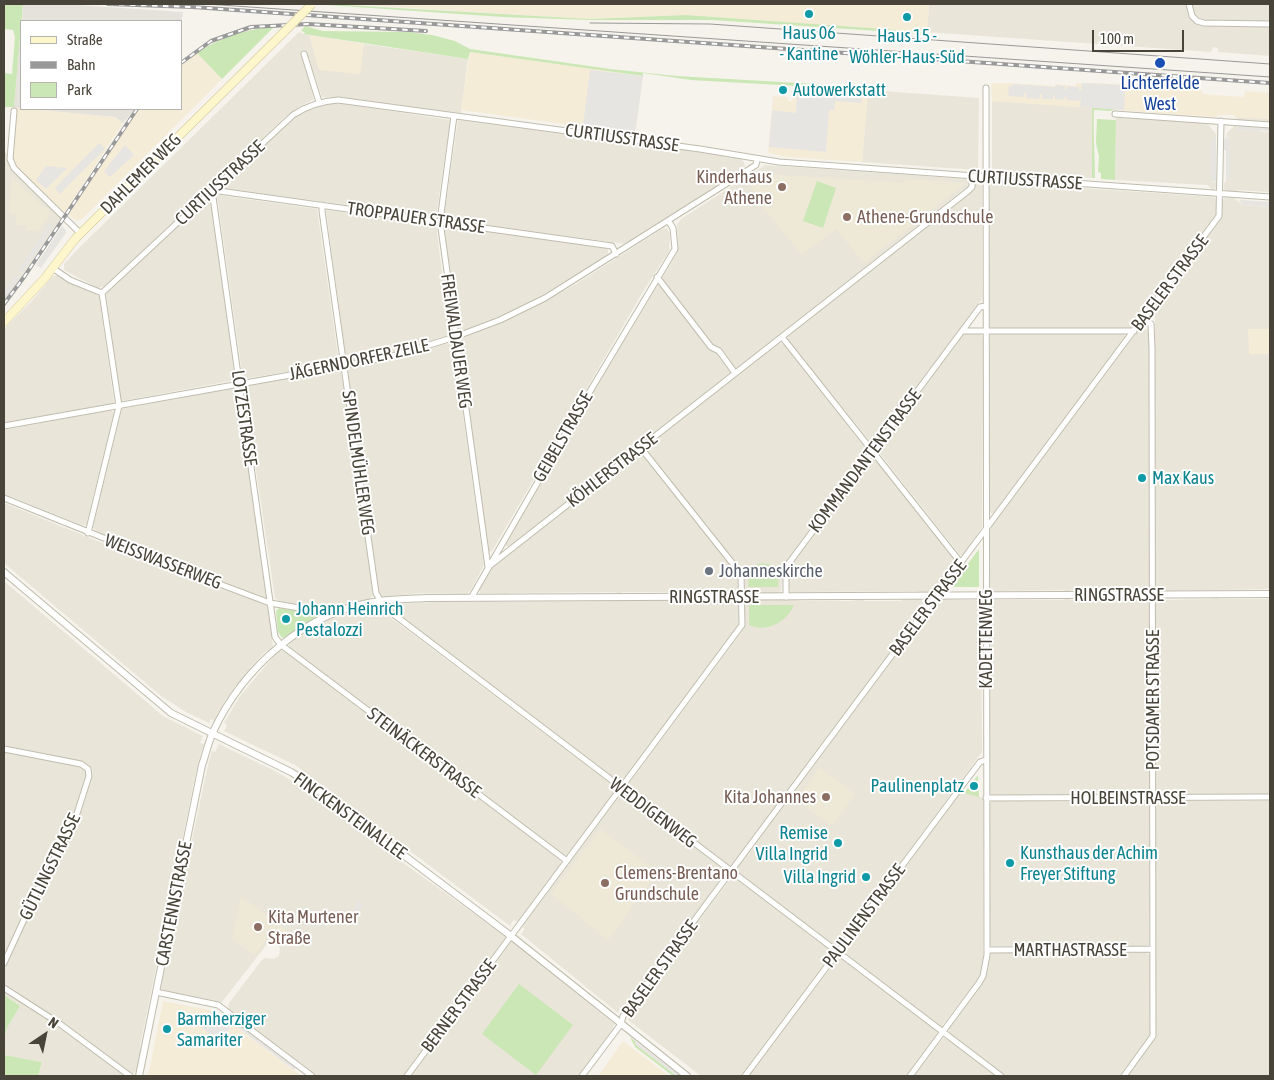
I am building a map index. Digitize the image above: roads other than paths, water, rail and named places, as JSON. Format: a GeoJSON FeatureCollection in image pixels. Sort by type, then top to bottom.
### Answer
{"type":"FeatureCollection","features":[{"type":"Feature","properties":{"kind":"main road","name":"DAHLEMER WEG"},"geometry":{"type":"LineString","coordinates":[[4,322],[54,268],[81,234],[312,4]]}},
{"type":"Feature","properties":{"kind":"street"},"geometry":{"type":"LineString","coordinates":[[1189,4],[1192,16],[1202,23],[1270,24]]}},
{"type":"Feature","properties":{"kind":"street"},"geometry":{"type":"LineString","coordinates":[[304,54],[319,102]]}},
{"type":"Feature","properties":{"kind":"street","name":"KADETTENWEG"},"geometry":{"type":"LineString","coordinates":[[910,1076],[979,983],[986,964],[986,88]]}},
{"type":"Feature","properties":{"kind":"street","name":"CURTIUSSTRASSE"},"geometry":{"type":"LineString","coordinates":[[102,293],[293,115],[305,107],[319,102],[338,100],[700,149],[757,159],[972,177],[1270,197]]}},
{"type":"Feature","properties":{"kind":"street"},"geometry":{"type":"LineString","coordinates":[[14,111],[7,158],[14,168],[81,234]]}},
{"type":"Feature","properties":{"kind":"street"},"geometry":{"type":"LineString","coordinates":[[1115,114],[1270,125]]}},
{"type":"Feature","properties":{"kind":"street","name":"FREIWALDAUER WEG"},"geometry":{"type":"LineString","coordinates":[[454,116],[440,222],[488,567]]}},
{"type":"Feature","properties":{"kind":"street","name":"BASELER STRASSE"},"geometry":{"type":"LineString","coordinates":[[582,1076],[621,1024],[623,1016],[1219,216],[1222,121]]}},
{"type":"Feature","properties":{"kind":"street","name":"JÄGERNDORFER ZEILE"},"geometry":{"type":"LineString","coordinates":[[4,426],[397,355],[455,337],[500,320],[545,298],[669,222],[756,165],[757,159]]}},
{"type":"Feature","properties":{"kind":"street","name":"KÖHLERSTRASSE"},"geometry":{"type":"LineString","coordinates":[[488,567],[969,190],[972,187],[972,177]]}},
{"type":"Feature","properties":{"kind":"street","name":"TROPPAUER STRASSE"},"geometry":{"type":"LineString","coordinates":[[212,190],[612,246],[616,254]]}},
{"type":"Feature","properties":{"kind":"street","name":"LOTZESTRASSE"},"geometry":{"type":"LineString","coordinates":[[212,190],[275,637],[281,645]]}},
{"type":"Feature","properties":{"kind":"street","name":"SPINDELMÜHLER WEG"},"geometry":{"type":"LineString","coordinates":[[322,205],[376,593],[380,600]]}},
{"type":"Feature","properties":{"kind":"street","name":"GEIBELSTRASSE"},"geometry":{"type":"LineString","coordinates":[[471,598],[674,249],[673,228],[669,222]]}},
{"type":"Feature","properties":{"kind":"street"},"geometry":{"type":"LineString","coordinates":[[54,268],[70,280],[102,293],[119,406],[88,533]]}},
{"type":"Feature","properties":{"kind":"street"},"geometry":{"type":"LineString","coordinates":[[657,277],[711,347],[719,351],[736,373]]}},
{"type":"Feature","properties":{"kind":"street","name":"KOMMANDANTENSTRASSE"},"geometry":{"type":"LineString","coordinates":[[786,596],[786,569],[789,563],[980,307],[986,306]]}},
{"type":"Feature","properties":{"kind":"street","name":"POTSDAMER STRASSE"},"geometry":{"type":"LineString","coordinates":[[1124,1076],[1153,1036],[1152,326],[1143,318]]}},
{"type":"Feature","properties":{"kind":"street"},"geometry":{"type":"LineString","coordinates":[[962,331],[1134,331]]}},
{"type":"Feature","properties":{"kind":"street"},"geometry":{"type":"LineString","coordinates":[[782,337],[961,563]]}},
{"type":"Feature","properties":{"kind":"street"},"geometry":{"type":"LineString","coordinates":[[511,936],[742,625],[741,574],[641,448]]}},
{"type":"Feature","properties":{"kind":"street","name":"WEISSWASSERWEG"},"geometry":{"type":"LineString","coordinates":[[4,498],[88,533],[270,603],[318,611],[323,618]]}},
{"type":"Feature","properties":{"kind":"street","name":"FINCKENSTEINALLEE"},"geometry":{"type":"LineString","coordinates":[[4,572],[161,705],[171,712],[292,772],[304,780],[511,936],[687,1076]]}},
{"type":"Feature","properties":{"kind":"street","name":"RINGSTRASSE"},"geometry":{"type":"LineString","coordinates":[[212,733],[236,694],[258,667],[281,645],[323,618],[380,600],[1270,594]]}},
{"type":"Feature","properties":{"kind":"street","name":"WEDDIGENWEG"},"geometry":{"type":"LineString","coordinates":[[380,600],[384,607],[1001,1076]]}},
{"type":"Feature","properties":{"kind":"street","name":"STEINÄCKERSTRASSE"},"geometry":{"type":"LineString","coordinates":[[281,645],[567,861]]}},
{"type":"Feature","properties":{"kind":"street","name":"CARSTENNSTRASSE"},"geometry":{"type":"LineString","coordinates":[[139,1076],[202,765],[212,733]]}},
{"type":"Feature","properties":{"kind":"street","name":"GÜTLINGSTRASSE"},"geometry":{"type":"LineString","coordinates":[[4,749],[81,764],[88,769],[89,776],[73,826],[45,874],[4,963]]}},
{"type":"Feature","properties":{"kind":"street","name":"PAULINENSTRASSE"},"geometry":{"type":"LineString","coordinates":[[745,1076],[980,762],[986,760]]}},
{"type":"Feature","properties":{"kind":"street","name":"HOLBEINSTRASSE"},"geometry":{"type":"LineString","coordinates":[[986,798],[1270,797]]}},
{"type":"Feature","properties":{"kind":"street","name":"BERNER STRASSE"},"geometry":{"type":"LineString","coordinates":[[407,1076],[511,936]]}},
{"type":"Feature","properties":{"kind":"street","name":"MARTHASTRASSE"},"geometry":{"type":"LineString","coordinates":[[987,950],[1153,949]]}},
{"type":"Feature","properties":{"kind":"street"},"geometry":{"type":"LineString","coordinates":[[4,988],[60,1024],[130,1076]]}},
{"type":"Feature","properties":{"kind":"street"},"geometry":{"type":"LineString","coordinates":[[156,992],[218,1005],[312,1076]]}},
{"type":"Feature","properties":{"kind":"tram line"},"geometry":{"type":"LineString","coordinates":[[206,4],[1270,77]]}},
{"type":"Feature","properties":{"kind":"tram line"},"geometry":{"type":"LineString","coordinates":[[590,23],[710,24],[1270,64]]}},
{"type":"Feature","properties":{"kind":"railway"},"geometry":{"type":"LineString","coordinates":[[108,4],[193,7],[1270,83]]}},
{"type":"Feature","properties":{"kind":"railway"},"geometry":{"type":"LineString","coordinates":[[182,62],[211,41],[251,27],[308,24],[426,31]]}},
{"type":"Feature","properties":{"kind":"railway"},"geometry":{"type":"LineString","coordinates":[[4,304],[136,110]]}},
{"type":"Feature","properties":{"kind":"place","name":"Haus 06 - Kantine"},"geometry":{"type":"Point","coordinates":[809,14]}},
{"type":"Feature","properties":{"kind":"place","name":"Haus 15 - Wöhler-Haus-Süd"},"geometry":{"type":"Point","coordinates":[907,17]}},
{"type":"Feature","properties":{"kind":"place","name":"Lichterfelde West"},"geometry":{"type":"Point","coordinates":[1160,63]}},
{"type":"Feature","properties":{"kind":"place","name":"Autowerkstatt"},"geometry":{"type":"Point","coordinates":[783,90]}},
{"type":"Feature","properties":{"kind":"place","name":"Kinderhaus Athene"},"geometry":{"type":"Point","coordinates":[782,187]}},
{"type":"Feature","properties":{"kind":"place","name":"Athene-Grundschule"},"geometry":{"type":"Point","coordinates":[847,217]}},
{"type":"Feature","properties":{"kind":"place","name":"Max Kaus"},"geometry":{"type":"Point","coordinates":[1142,478]}},
{"type":"Feature","properties":{"kind":"place","name":"Johanneskirche"},"geometry":{"type":"Point","coordinates":[709,571]}},
{"type":"Feature","properties":{"kind":"place","name":"Johann Heinrich Pestalozzi"},"geometry":{"type":"Point","coordinates":[286,619]}},
{"type":"Feature","properties":{"kind":"place","name":"Paulinenplatz"},"geometry":{"type":"Point","coordinates":[974,786]}},
{"type":"Feature","properties":{"kind":"place","name":"Kita Johannes"},"geometry":{"type":"Point","coordinates":[826,797]}},
{"type":"Feature","properties":{"kind":"place","name":"Remise Villa Ingrid"},"geometry":{"type":"Point","coordinates":[838,843]}},
{"type":"Feature","properties":{"kind":"place","name":"Kunsthaus der Achim Freyer Stiftung"},"geometry":{"type":"Point","coordinates":[1010,863]}},
{"type":"Feature","properties":{"kind":"place","name":"Villa Ingrid"},"geometry":{"type":"Point","coordinates":[866,877]}},
{"type":"Feature","properties":{"kind":"place","name":"Clemens-Brentano Grundschule"},"geometry":{"type":"Point","coordinates":[605,883]}},
{"type":"Feature","properties":{"kind":"place","name":"Kita Murtener Straße"},"geometry":{"type":"Point","coordinates":[258,927]}},
{"type":"Feature","properties":{"kind":"place","name":"Barmherziger Samariter"},"geometry":{"type":"Point","coordinates":[167,1029]}}]}
